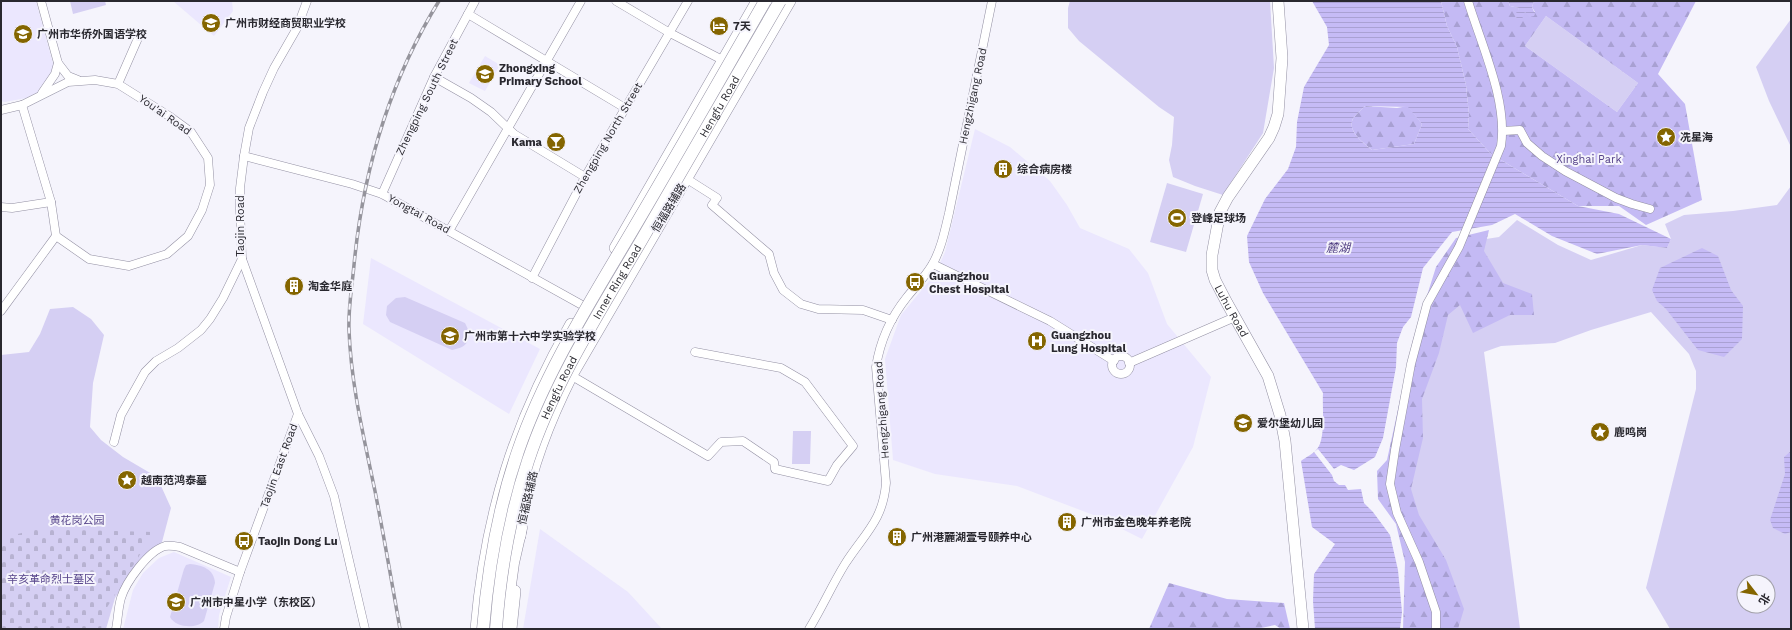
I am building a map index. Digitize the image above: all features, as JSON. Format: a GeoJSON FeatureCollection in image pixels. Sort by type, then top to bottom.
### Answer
{"type":"FeatureCollection","features":[{"type":"Feature","properties":{"kind":"highway","name":"Inner Ring Road"},"geometry":{"type":"LineString","coordinates":[[484,629],[491,561],[506,490],[518,451],[539,397],[576,327],[766,1]]}},
{"type":"Feature","properties":{"kind":"highway","name":"Inner Ring Road"},"geometry":{"type":"LineString","coordinates":[[495,629],[504,557],[518,493],[528,460],[552,399],[588,332],[694,152],[779,1]]}},
{"type":"Feature","properties":{"kind":"highway"},"geometry":{"type":"LineString","coordinates":[[504,629],[513,563],[521,528]]}},
{"type":"Feature","properties":{"kind":"main road","name":"恒福路辅路"},"geometry":{"type":"LineString","coordinates":[[511,629],[521,528],[529,490],[554,412],[560,369],[582,305],[732,64],[757,1]]}},
{"type":"Feature","properties":{"kind":"main road","name":"Hengfu Road"},"geometry":{"type":"LineString","coordinates":[[484,629],[493,554],[510,481],[527,431],[560,369],[766,1]]}},
{"type":"Feature","properties":{"kind":"main road","name":"Hengfu Road"},"geometry":{"type":"LineString","coordinates":[[732,64],[779,1]]}},
{"type":"Feature","properties":{"kind":"main road","name":"恒福路辅路"},"geometry":{"type":"LineString","coordinates":[[476,629],[484,559],[496,502],[520,427],[686,179],[790,1]]}},
{"type":"Feature","properties":{"kind":"main road","name":"Luhu Road"},"geometry":{"type":"LineString","coordinates":[[1278,1],[1282,58],[1278,114],[1269,138],[1228,197],[1220,212],[1212,255],[1212,270],[1215,280],[1268,376],[1280,415],[1286,441],[1303,629]]}},
{"type":"Feature","properties":{"kind":"main road","name":"Hengfu Road"},"geometry":{"type":"LineString","coordinates":[[495,629],[502,557],[513,505],[525,463],[560,369]]}},
{"type":"Feature","properties":{"kind":"main road"},"geometry":{"type":"LineString","coordinates":[[513,505],[521,528]]}},
{"type":"Feature","properties":{"kind":"street"},"geometry":{"type":"LineString","coordinates":[[41,1],[58,63],[68,76],[83,81]]}},
{"type":"Feature","properties":{"kind":"street","name":"Taojin Road"},"geometry":{"type":"LineString","coordinates":[[114,442],[121,415],[144,372],[156,361],[178,348],[201,330],[223,298],[242,259],[240,210],[244,156],[249,128],[274,68],[297,28],[307,1]]}},
{"type":"Feature","properties":{"kind":"street","name":"Zhengping South Street"},"geometry":{"type":"LineString","coordinates":[[382,194],[434,77],[475,1]]}},
{"type":"Feature","properties":{"kind":"street"},"geometry":{"type":"LineString","coordinates":[[449,231],[581,1]]}},
{"type":"Feature","properties":{"kind":"street"},"geometry":{"type":"LineString","coordinates":[[616,1],[670,33],[732,64]]}},
{"type":"Feature","properties":{"kind":"street","name":"Zhengping North Street"},"geometry":{"type":"LineString","coordinates":[[532,278],[585,177],[688,1]]}},
{"type":"Feature","properties":{"kind":"street","name":"Hengzhigang Road"},"geometry":{"type":"LineString","coordinates":[[808,629],[845,563],[875,522],[883,503],[886,483],[876,367],[883,340],[898,308],[933,264],[940,247],[949,213],[992,1]]}},
{"type":"Feature","properties":{"kind":"street"},"geometry":{"type":"LineString","coordinates":[[1436,629],[1436,612],[1419,562],[1397,513],[1390,484],[1411,364],[1428,304],[1459,247],[1501,146],[1503,131],[1501,111],[1488,61],[1468,1]]}},
{"type":"Feature","properties":{"kind":"street"},"geometry":{"type":"LineString","coordinates":[[468,14],[625,108]]}},
{"type":"Feature","properties":{"kind":"street"},"geometry":{"type":"LineString","coordinates":[[118,84],[139,36]]}},
{"type":"Feature","properties":{"kind":"street"},"geometry":{"type":"LineString","coordinates":[[37,98],[47,88],[53,79],[58,63]]}},
{"type":"Feature","properties":{"kind":"street"},"geometry":{"type":"LineString","coordinates":[[434,77],[491,112],[514,134],[585,177]]}},
{"type":"Feature","properties":{"kind":"street","name":"You'ai Road"},"geometry":{"type":"LineString","coordinates":[[3,108],[22,105],[68,82],[95,80],[118,84],[169,116],[191,132],[208,158],[210,186],[202,210],[188,236],[167,254],[129,266],[89,259],[56,236]]}},
{"type":"Feature","properties":{"kind":"street"},"geometry":{"type":"LineString","coordinates":[[1,311],[56,236],[51,202],[22,105]]}},
{"type":"Feature","properties":{"kind":"street"},"geometry":{"type":"LineString","coordinates":[[1503,131],[1520,130],[1527,143],[1542,156],[1565,171],[1616,198],[1650,209]]}},
{"type":"Feature","properties":{"kind":"street","name":"Yongtai Road"},"geometry":{"type":"LineString","coordinates":[[244,156],[352,184],[382,194],[582,305]]}},
{"type":"Feature","properties":{"kind":"street"},"geometry":{"type":"LineString","coordinates":[[686,179],[717,198],[712,205],[769,254],[774,273],[783,290],[800,304],[818,309],[863,310],[892,320]]}},
{"type":"Feature","properties":{"kind":"street"},"geometry":{"type":"LineString","coordinates":[[1,207],[12,208],[51,202]]}},
{"type":"Feature","properties":{"kind":"street","name":"Taojin East Road"},"geometry":{"type":"LineString","coordinates":[[224,629],[226,617],[240,572],[298,414],[242,259]]}},
{"type":"Feature","properties":{"kind":"street"},"geometry":{"type":"LineString","coordinates":[[933,264],[1050,321],[1114,361]]}},
{"type":"Feature","properties":{"kind":"street"},"geometry":{"type":"LineString","coordinates":[[1129,363],[1235,317]]}},
{"type":"Feature","properties":{"kind":"street"},"geometry":{"type":"LineString","coordinates":[[560,369],[708,456],[721,442],[743,441],[774,462],[775,468],[828,481],[837,465],[853,446],[804,382],[781,368],[695,352]]}},
{"type":"Feature","properties":{"kind":"street"},"geometry":{"type":"LineString","coordinates":[[1118,357],[1123,357],[1129,363],[1128,371],[1120,374],[1113,369],[1114,361],[1118,357]]}},
{"type":"Feature","properties":{"kind":"street"},"geometry":{"type":"LineString","coordinates":[[298,414],[317,451],[334,496],[365,629]]}},
{"type":"Feature","properties":{"kind":"street"},"geometry":{"type":"LineString","coordinates":[[116,629],[121,598],[127,586],[146,560],[160,548],[172,545],[180,547],[240,572]]}},
{"type":"Feature","properties":{"kind":"shaded area","name":"广州市华侨外国语学校"},"geometry":{"type":"Polygon","coordinates":[[[1,1],[36,1],[54,67],[38,93],[26,98],[5,102],[1,101],[1,1]]]}},
{"type":"Feature","properties":{"kind":"shaded area","name":"广州市财经商贸职业学校"},"geometry":{"type":"Polygon","coordinates":[[[173,1],[232,1],[233,11],[214,36],[173,1]]]}},
{"type":"Feature","properties":{"kind":"shaded area","name":"Zhongxing Primary School"},"geometry":{"type":"Polygon","coordinates":[[[485,56],[500,65],[485,91],[469,83],[485,56]]]}},
{"type":"Feature","properties":{"kind":"shaded area","name":"Guangzhou Lung Hospital"},"geometry":{"type":"Polygon","coordinates":[[[975,129],[1010,147],[1050,181],[1067,205],[1080,228],[1129,249],[1148,273],[1167,324],[1211,377],[1193,447],[1142,539],[1096,516],[1017,486],[935,474],[893,460],[885,359],[901,315],[935,274],[945,252],[975,129]]]}},
{"type":"Feature","properties":{"kind":"shaded area","name":"广州市第十六中学实验学校"},"geometry":{"type":"Polygon","coordinates":[[[371,258],[540,349],[509,414],[363,324],[371,258]]]}},
{"type":"Feature","properties":{"kind":"shaded area"},"geometry":{"type":"Polygon","coordinates":[[[540,529],[628,592],[662,629],[523,629],[540,529]]]}},
{"type":"Feature","properties":{"kind":"shaded area","name":"广州市中星小学（东校区）"},"geometry":{"type":"Polygon","coordinates":[[[174,552],[231,577],[219,615],[218,629],[123,629],[133,590],[143,573],[159,558],[174,552]]]}},
{"type":"Feature","properties":{"kind":"green space"},"geometry":{"type":"Polygon","coordinates":[[[70,1],[105,1],[106,5],[73,14],[70,1]]]}},
{"type":"Feature","properties":{"kind":"green space"},"geometry":{"type":"Polygon","coordinates":[[[1070,1],[1270,1],[1274,68],[1263,133],[1223,195],[1173,177],[1169,160],[1172,145],[1174,117],[1159,107],[1079,41],[1068,28],[1068,8],[1070,1]]]}},
{"type":"Feature","properties":{"kind":"green space","name":"Xinghai Park"},"geometry":{"type":"Polygon","coordinates":[[[1441,1],[1508,1],[1510,6],[1519,8],[1516,18],[1525,12],[1535,12],[1532,7],[1534,1],[1696,1],[1658,74],[1685,104],[1702,200],[1646,225],[1619,206],[1578,206],[1491,154],[1468,129],[1469,115],[1466,85],[1457,47],[1447,26],[1441,1]],[[1546,16],[1525,46],[1617,112],[1638,83],[1546,16]]]}},
{"type":"Feature","properties":{"kind":"green space"},"geometry":{"type":"Polygon","coordinates":[[[1546,16],[1638,83],[1617,112],[1525,46],[1546,16]]]}},
{"type":"Feature","properties":{"kind":"green space"},"geometry":{"type":"Polygon","coordinates":[[[1791,19],[1791,147],[1769,101],[1756,67],[1791,19]]]}},
{"type":"Feature","properties":{"kind":"green space"},"geometry":{"type":"Polygon","coordinates":[[[1365,106],[1397,108],[1408,106],[1422,124],[1414,144],[1372,150],[1360,140],[1352,127],[1354,117],[1365,106]]]}},
{"type":"Feature","properties":{"kind":"green space","name":"登峰足球场"},"geometry":{"type":"Polygon","coordinates":[[[1167,183],[1203,194],[1186,252],[1150,242],[1167,183]]]}},
{"type":"Feature","properties":{"kind":"green space"},"geometry":{"type":"Polygon","coordinates":[[[1791,186],[1791,629],[1670,629],[1646,588],[1696,389],[1696,371],[1689,354],[1651,312],[1591,330],[1555,343],[1501,346],[1484,352],[1520,629],[1441,629],[1400,511],[1427,304],[1473,241],[1499,237],[1517,220],[1558,245],[1591,260],[1642,245],[1667,248],[1671,239],[1665,224],[1684,215],[1733,211],[1777,205],[1791,186]]]}},
{"type":"Feature","properties":{"kind":"green space"},"geometry":{"type":"Polygon","coordinates":[[[1489,230],[1484,251],[1503,283],[1532,294],[1534,315],[1510,315],[1473,333],[1460,305],[1448,315],[1439,353],[1422,399],[1423,438],[1411,489],[1419,515],[1446,560],[1464,609],[1458,629],[1403,629],[1405,562],[1396,524],[1378,499],[1377,471],[1387,460],[1413,340],[1436,267],[1456,238],[1489,230]]]}},
{"type":"Feature","properties":{"kind":"green space"},"geometry":{"type":"Polygon","coordinates":[[[405,297],[465,323],[469,333],[466,344],[458,349],[452,350],[390,322],[386,315],[387,306],[396,298],[405,297]]]}},
{"type":"Feature","properties":{"kind":"green space","name":"黄花岗公园"},"geometry":{"type":"Polygon","coordinates":[[[73,307],[91,319],[104,335],[93,383],[90,427],[101,440],[123,457],[157,477],[171,508],[162,542],[139,563],[115,598],[106,629],[1,629],[1,355],[29,352],[40,334],[50,309],[73,307]]]}},
{"type":"Feature","properties":{"kind":"green space"},"geometry":{"type":"Polygon","coordinates":[[[793,431],[811,431],[810,464],[792,464],[793,431]]]}},
{"type":"Feature","properties":{"kind":"green space","name":"辛亥革命烈士墓区"},"geometry":{"type":"Polygon","coordinates":[[[38,529],[154,532],[106,609],[101,629],[1,629],[1,538],[38,529]]]}},
{"type":"Feature","properties":{"kind":"green space"},"geometry":{"type":"Polygon","coordinates":[[[186,565],[199,565],[210,571],[215,583],[204,621],[200,624],[186,626],[173,621],[170,617],[184,569],[186,565]]]}},
{"type":"Feature","properties":{"kind":"green space"},"geometry":{"type":"Polygon","coordinates":[[[1169,583],[1227,599],[1284,603],[1290,629],[1281,629],[1275,625],[1256,629],[1149,629],[1169,583]]]}},
{"type":"Feature","properties":{"kind":"water","name":"麓湖"},"geometry":{"type":"Polygon","coordinates":[[[1312,1],[1441,1],[1447,26],[1457,47],[1466,85],[1469,115],[1468,129],[1491,154],[1578,206],[1619,214],[1671,239],[1667,248],[1642,245],[1597,254],[1552,236],[1515,214],[1492,225],[1452,232],[1423,268],[1411,317],[1403,327],[1397,343],[1396,367],[1383,438],[1375,457],[1354,470],[1341,465],[1334,469],[1318,449],[1314,452],[1332,475],[1334,481],[1339,485],[1345,485],[1348,490],[1361,489],[1364,503],[1373,512],[1390,535],[1398,570],[1402,612],[1400,629],[1315,629],[1313,601],[1314,574],[1335,544],[1312,527],[1301,461],[1317,449],[1322,438],[1323,393],[1263,293],[1249,262],[1247,236],[1265,199],[1288,169],[1296,147],[1297,122],[1304,87],[1329,45],[1327,27],[1312,1]],[[1365,106],[1354,117],[1352,127],[1360,140],[1372,150],[1414,144],[1422,124],[1408,107],[1365,106]]]}},
{"type":"Feature","properties":{"kind":"water"},"geometry":{"type":"Polygon","coordinates":[[[1508,1],[1534,1],[1532,7],[1535,14],[1534,16],[1530,17],[1525,12],[1522,19],[1517,19],[1515,15],[1519,8],[1510,6],[1508,1]]]}},
{"type":"Feature","properties":{"kind":"water"},"geometry":{"type":"Polygon","coordinates":[[[1702,248],[1718,256],[1731,290],[1743,306],[1742,339],[1724,357],[1698,350],[1666,309],[1657,301],[1652,290],[1660,268],[1702,248]]]}},
{"type":"Feature","properties":{"kind":"water"},"geometry":{"type":"Polygon","coordinates":[[[1791,451],[1791,532],[1785,534],[1773,528],[1770,520],[1785,474],[1784,457],[1791,451]]]}},
{"type":"Feature","properties":{"kind":"railway"},"geometry":{"type":"LineString","coordinates":[[400,629],[355,391],[350,351],[349,314],[358,230],[364,195],[381,128],[406,63],[421,32],[439,1]]}},
{"type":"Feature","properties":{"kind":"place","name":"广州市财经商贸职业学校"},"geometry":{"type":"Point","coordinates":[211,23]}},
{"type":"Feature","properties":{"kind":"place","name":"7天"},"geometry":{"type":"Point","coordinates":[719,26]}},
{"type":"Feature","properties":{"kind":"place","name":"广州市华侨外国语学校"},"geometry":{"type":"Point","coordinates":[23,34]}},
{"type":"Feature","properties":{"kind":"place","name":"Zhongxing Primary School"},"geometry":{"type":"Point","coordinates":[485,74]}},
{"type":"Feature","properties":{"kind":"place","name":"冼星海"},"geometry":{"type":"Point","coordinates":[1666,137]}},
{"type":"Feature","properties":{"kind":"place","name":"Kama"},"geometry":{"type":"Point","coordinates":[556,142]}},
{"type":"Feature","properties":{"kind":"place","name":"综合病房楼"},"geometry":{"type":"Point","coordinates":[1003,169]}},
{"type":"Feature","properties":{"kind":"place","name":"登峰足球场"},"geometry":{"type":"Point","coordinates":[1177,218]}},
{"type":"Feature","properties":{"kind":"place","name":"Guangzhou Chest Hospital"},"geometry":{"type":"Point","coordinates":[915,282]}},
{"type":"Feature","properties":{"kind":"place","name":"淘金华庭"},"geometry":{"type":"Point","coordinates":[294,286]}},
{"type":"Feature","properties":{"kind":"place","name":"广州市第十六中学实验学校"},"geometry":{"type":"Point","coordinates":[450,336]}},
{"type":"Feature","properties":{"kind":"place","name":"Guangzhou Lung Hospital"},"geometry":{"type":"Point","coordinates":[1037,341]}},
{"type":"Feature","properties":{"kind":"place","name":"爱尔堡幼儿园"},"geometry":{"type":"Point","coordinates":[1243,423]}},
{"type":"Feature","properties":{"kind":"place","name":"鹿鸣岗"},"geometry":{"type":"Point","coordinates":[1600,432]}},
{"type":"Feature","properties":{"kind":"place","name":"越南范鸿泰墓"},"geometry":{"type":"Point","coordinates":[127,480]}},
{"type":"Feature","properties":{"kind":"place","name":"广州市金色晚年养老院"},"geometry":{"type":"Point","coordinates":[1067,522]}},
{"type":"Feature","properties":{"kind":"place","name":"广州港麓湖壹号颐养中心"},"geometry":{"type":"Point","coordinates":[897,537]}},
{"type":"Feature","properties":{"kind":"place","name":"Taojin Dong Lu"},"geometry":{"type":"Point","coordinates":[244,541]}},
{"type":"Feature","properties":{"kind":"place","name":"广州市中星小学（东校区）"},"geometry":{"type":"Point","coordinates":[176,602]}}]}
